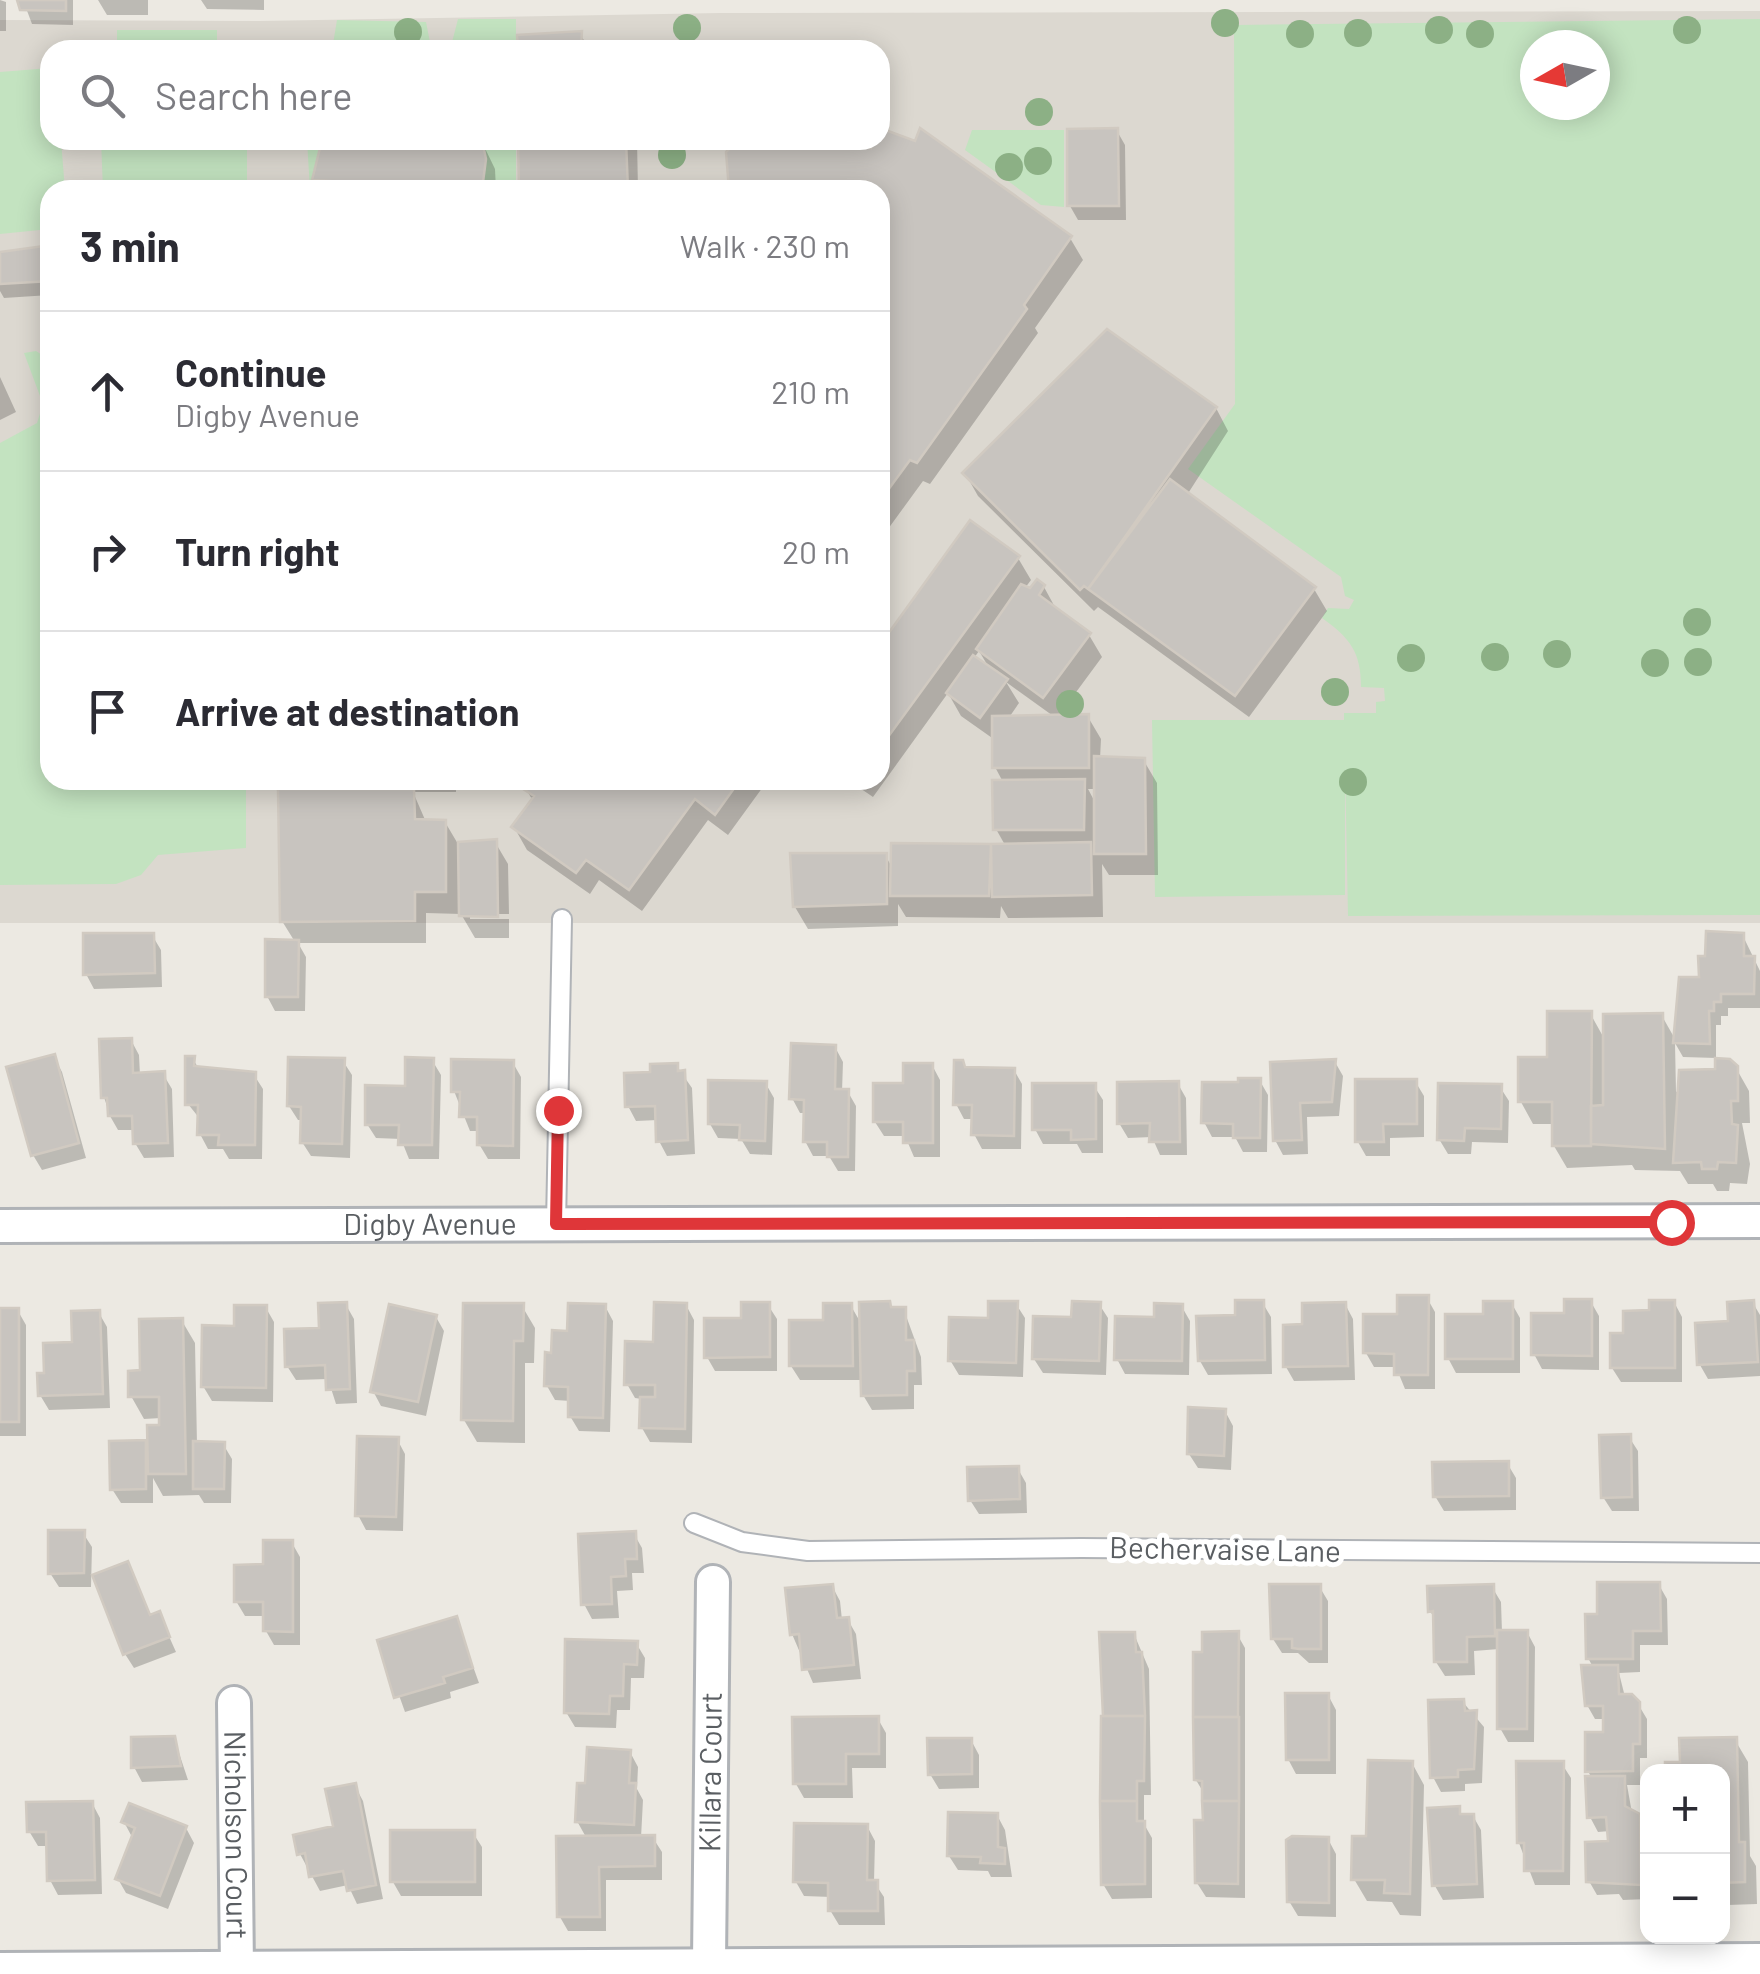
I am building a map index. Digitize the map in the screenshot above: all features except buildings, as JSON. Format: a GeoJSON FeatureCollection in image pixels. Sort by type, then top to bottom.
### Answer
{"type":"FeatureCollection","features":[{"type":"Feature","properties":{"kind":"street","name":"Digby Avenue"},"geometry":{"type":"LineString","coordinates":[[0,1226],[1760,1221]]}},
{"type":"Feature","properties":{"kind":"street","name":"Killara Court"},"geometry":{"type":"LineString","coordinates":[[708,1962],[713,1582]]}},
{"type":"Feature","properties":{"kind":"street","name":"Nicholson Court"},"geometry":{"type":"LineString","coordinates":[[234,1702],[236,1969]]}},
{"type":"Feature","properties":{"kind":"street"},"geometry":{"type":"LineString","coordinates":[[0,1970],[708,1962],[1760,1960]]}},
{"type":"Feature","properties":{"kind":"lane"},"geometry":{"type":"LineString","coordinates":[[556,1224],[562,919]]}},
{"type":"Feature","properties":{"kind":"lane","name":"Bechervaise Lane"},"geometry":{"type":"LineString","coordinates":[[694,1524],[742,1542],[808,1551],[1081,1548],[1760,1553]]}},
{"type":"Feature","properties":{"kind":"shaded area"},"geometry":{"type":"Polygon","coordinates":[[[1760,11],[1760,923],[0,923],[0,20],[259,21],[720,13],[1760,11]]]}},
{"type":"Feature","properties":{"kind":"green space"},"geometry":{"type":"Polygon","coordinates":[[[458,19],[516,19],[516,40],[453,40],[458,19]]]}},
{"type":"Feature","properties":{"kind":"green space"},"geometry":{"type":"Polygon","coordinates":[[[1760,19],[1760,915],[1348,916],[1345,764],[1345,895],[1155,897],[1152,720],[1344,720],[1344,713],[1376,713],[1376,702],[1385,701],[1384,688],[1361,687],[1359,664],[1352,647],[1322,618],[1328,608],[1349,609],[1354,600],[1345,596],[1341,577],[1188,469],[1235,404],[1234,25],[1760,19]]]}},
{"type":"Feature","properties":{"kind":"green space"},"geometry":{"type":"Polygon","coordinates":[[[337,20],[426,22],[430,40],[334,40],[337,20]]]}},
{"type":"Feature","properties":{"kind":"green space"},"geometry":{"type":"Polygon","coordinates":[[[117,30],[217,30],[217,40],[117,40],[117,30]]]}},
{"type":"Feature","properties":{"kind":"green space"},"geometry":{"type":"Polygon","coordinates":[[[40,69],[40,150],[62,150],[64,180],[40,180],[40,230],[0,234],[0,72],[40,69]]]}},
{"type":"Feature","properties":{"kind":"green space"},"geometry":{"type":"Polygon","coordinates":[[[972,130],[1064,130],[1064,207],[1041,205],[965,150],[972,130]]]}},
{"type":"Feature","properties":{"kind":"green space"},"geometry":{"type":"Polygon","coordinates":[[[101,150],[247,150],[247,180],[103,180],[101,150]]]}},
{"type":"Feature","properties":{"kind":"green space"},"geometry":{"type":"Polygon","coordinates":[[[308,150],[516,150],[516,180],[309,180],[308,150]]]}},
{"type":"Feature","properties":{"kind":"green space"},"geometry":{"type":"Polygon","coordinates":[[[24,353],[40,354],[40,396],[24,353]]]}},
{"type":"Feature","properties":{"kind":"green space"},"geometry":{"type":"Polygon","coordinates":[[[40,414],[40,790],[246,790],[246,848],[158,855],[141,875],[116,884],[0,885],[0,443],[37,423],[40,414]]]}},
{"type":"Feature","properties":{"kind":"route"},"geometry":{"type":"LineString","coordinates":[[558,1110],[556,1224],[1671,1222]]}}]}
